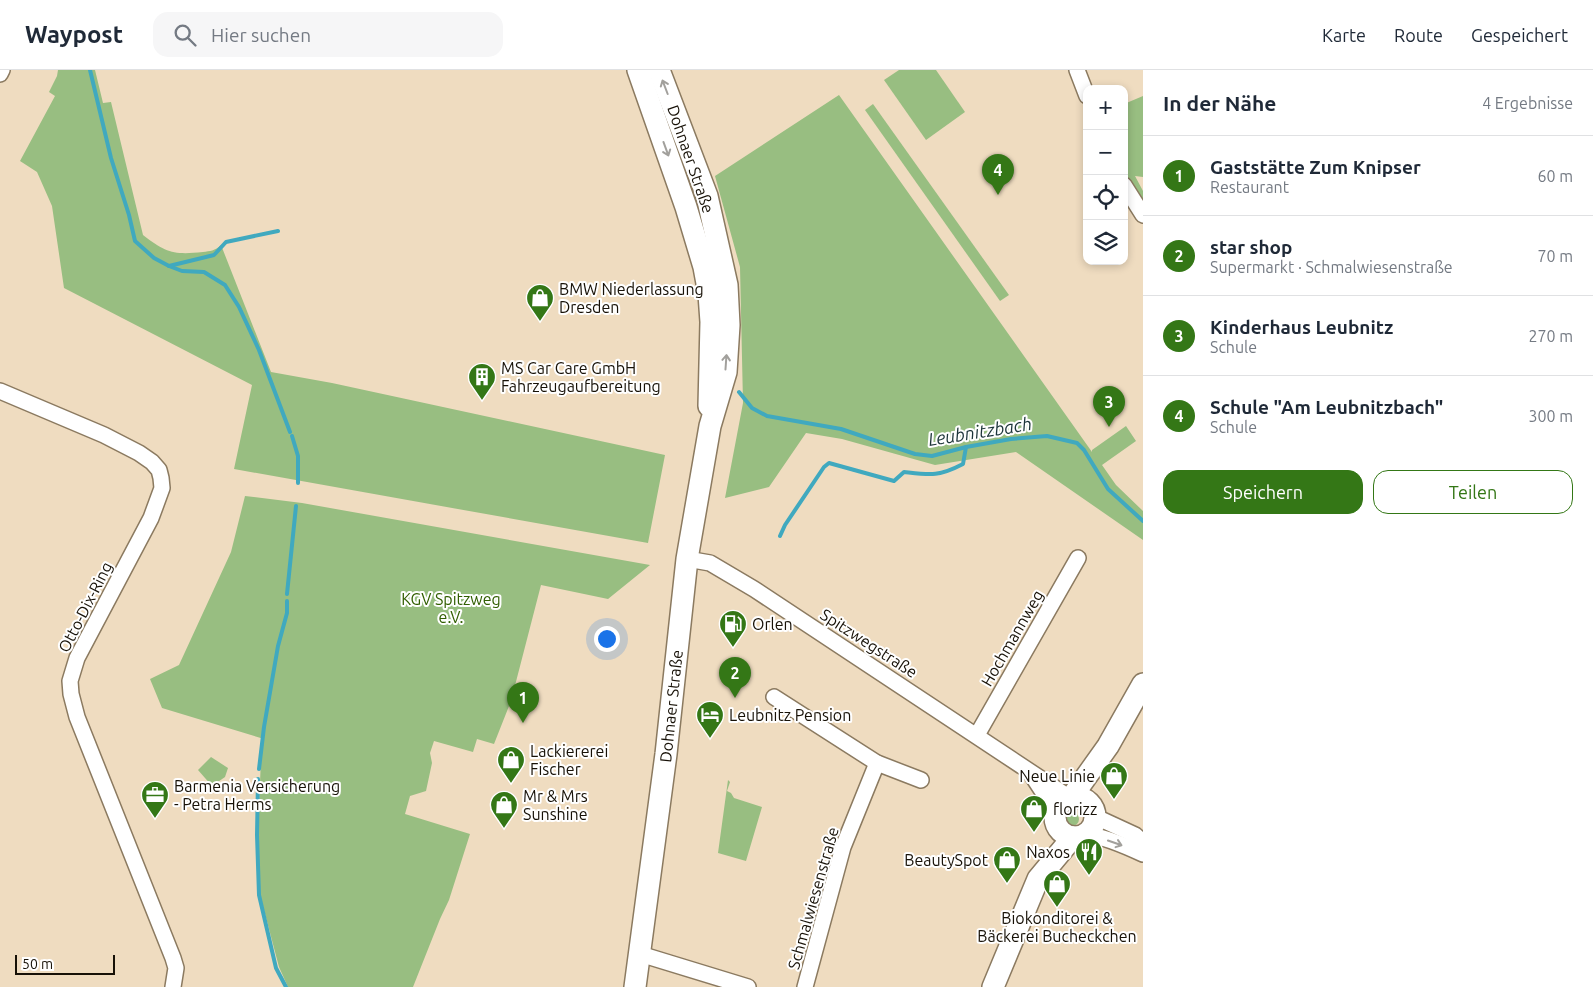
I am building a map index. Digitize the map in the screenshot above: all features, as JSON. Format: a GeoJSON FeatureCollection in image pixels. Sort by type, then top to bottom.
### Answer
{"type":"FeatureCollection","features":[{"type":"Feature","properties":{"kind":"main road","name":"Dohnaer Straße"},"geometry":{"type":"LineString","coordinates":[[638,70],[686,207],[704,266],[711,322],[710,426]]}},
{"type":"Feature","properties":{"kind":"main road","name":"Dohnaer Straße"},"geometry":{"type":"LineString","coordinates":[[635,987],[666,754],[687,559],[710,426],[726,372],[728,325],[726,285],[707,196],[659,70]]}},
{"type":"Feature","properties":{"kind":"main road"},"geometry":{"type":"LineString","coordinates":[[992,987],[1038,879],[1048,847],[1075,816],[1108,746],[1143,684]]}},
{"type":"Feature","properties":{"kind":"street"},"geometry":{"type":"LineString","coordinates":[[0,74],[2,70]]}},
{"type":"Feature","properties":{"kind":"street"},"geometry":{"type":"LineString","coordinates":[[1077,70],[1083,86]]}},
{"type":"Feature","properties":{"kind":"street"},"geometry":{"type":"LineString","coordinates":[[1128,192],[1143,216]]}},
{"type":"Feature","properties":{"kind":"street","name":"Otto-Dix-Ring"},"geometry":{"type":"LineString","coordinates":[[0,391],[104,435],[139,452],[159,470],[162,488],[151,518],[79,652],[70,681],[77,717],[173,958],[176,968],[173,987]]}},
{"type":"Feature","properties":{"kind":"street","name":"Hochmannweg"},"geometry":{"type":"LineString","coordinates":[[977,735],[1078,558]]}},
{"type":"Feature","properties":{"kind":"street","name":"Spitzwegstraße"},"geometry":{"type":"LineString","coordinates":[[687,559],[710,563],[754,589],[1027,768],[1044,791],[1075,816]]}},
{"type":"Feature","properties":{"kind":"street"},"geometry":{"type":"LineString","coordinates":[[774,697],[877,763],[921,780]]}},
{"type":"Feature","properties":{"kind":"street","name":"Schmalwiesenstraße"},"geometry":{"type":"LineString","coordinates":[[805,987],[843,847],[877,763]]}},
{"type":"Feature","properties":{"kind":"street"},"geometry":{"type":"LineString","coordinates":[[1075,816],[1135,835],[1143,842]]}},
{"type":"Feature","properties":{"kind":"street"},"geometry":{"type":"LineString","coordinates":[[1075,816],[1094,835],[1143,854]]}},
{"type":"Feature","properties":{"kind":"street"},"geometry":{"type":"LineString","coordinates":[[640,954],[748,987]]}},
{"type":"Feature","properties":{"kind":"green space"},"geometry":{"type":"Polygon","coordinates":[[[58,70],[95,70],[103,103],[111,102],[143,235],[158,246],[177,253],[215,250],[221,245],[271,372],[332,383],[665,455],[648,543],[234,469],[252,385],[64,288],[52,206],[37,172],[20,161],[55,96],[49,92],[58,70]]]}},
{"type":"Feature","properties":{"kind":"green space"},"geometry":{"type":"Polygon","coordinates":[[[899,70],[936,70],[965,112],[926,140],[884,80],[899,70]]]}},
{"type":"Feature","properties":{"kind":"green space"},"geometry":{"type":"Polygon","coordinates":[[[839,95],[1092,452],[1092,450],[1126,426],[1136,441],[1102,465],[1116,485],[1143,511],[1143,540],[1016,452],[935,465],[842,439],[806,433],[769,487],[725,498],[743,403],[740,267],[715,176],[839,95]]]}},
{"type":"Feature","properties":{"kind":"green space"},"geometry":{"type":"Polygon","coordinates":[[[1143,96],[1143,177],[1135,176],[1143,191],[1143,215],[1128,191],[1128,102],[1143,96]]]}},
{"type":"Feature","properties":{"kind":"green space"},"geometry":{"type":"Polygon","coordinates":[[[873,104],[1009,295],[1000,301],[865,110],[873,104]]]}},
{"type":"Feature","properties":{"kind":"green space","name":"KGV Spitzweg e.V."},"geometry":{"type":"Polygon","coordinates":[[[245,496],[302,503],[650,565],[608,599],[541,585],[511,701],[494,744],[477,739],[473,752],[434,741],[430,753],[432,763],[426,791],[410,796],[405,814],[470,834],[449,900],[413,987],[288,987],[279,967],[259,891],[258,836],[261,757],[264,739],[162,708],[150,679],[179,665],[231,552],[245,496]]]}},
{"type":"Feature","properties":{"kind":"green space"},"geometry":{"type":"Polygon","coordinates":[[[211,757],[228,768],[225,777],[212,786],[198,770],[211,757]]]}},
{"type":"Feature","properties":{"kind":"green space"},"geometry":{"type":"Polygon","coordinates":[[[728,780],[730,782],[727,791],[734,798],[762,807],[746,861],[718,853],[728,780]]]}},
{"type":"Feature","properties":{"kind":"green space"},"geometry":{"type":"Polygon","coordinates":[[[1069,812],[1075,812],[1079,819],[1075,826],[1069,826],[1065,822],[1065,816],[1069,812]]]}},
{"type":"Feature","properties":{"kind":"waterway"},"geometry":{"type":"LineString","coordinates":[[90,70],[111,158],[135,241],[154,258],[169,266],[182,271],[204,272],[225,285],[239,307],[259,350],[290,432]]}},
{"type":"Feature","properties":{"kind":"waterway"},"geometry":{"type":"LineString","coordinates":[[169,266],[214,255],[226,242],[278,231]]}},
{"type":"Feature","properties":{"kind":"waterway","name":"Leubnitzbach"},"geometry":{"type":"LineString","coordinates":[[739,392],[752,408],[767,416],[841,429],[915,454],[932,456],[966,447],[1011,439],[1047,436],[1077,443],[1084,450],[1108,489],[1143,521]]}},
{"type":"Feature","properties":{"kind":"waterway"},"geometry":{"type":"LineString","coordinates":[[292,436],[298,456],[298,483]]}},
{"type":"Feature","properties":{"kind":"waterway"},"geometry":{"type":"LineString","coordinates":[[780,536],[785,525],[824,467],[829,463],[894,481],[904,472],[934,474],[963,464],[966,447]]}},
{"type":"Feature","properties":{"kind":"waterway"},"geometry":{"type":"LineString","coordinates":[[287,594],[296,506]]}},
{"type":"Feature","properties":{"kind":"waterway"},"geometry":{"type":"LineString","coordinates":[[259,769],[264,727],[278,646],[287,613],[287,601]]}},
{"type":"Feature","properties":{"kind":"waterway"},"geometry":{"type":"LineString","coordinates":[[258,779],[259,895],[276,968],[286,987]]}},
{"type":"Feature","properties":{"kind":"place","name":"Schule \"Am Leubnitzbach\""},"geometry":{"type":"Point","coordinates":[998,195]}},
{"type":"Feature","properties":{"kind":"place","name":"BMW Niederlassung Dresden"},"geometry":{"type":"Point","coordinates":[540,322]}},
{"type":"Feature","properties":{"kind":"place","name":"MS Car Care GmbH Fahrzeugaufbereitung"},"geometry":{"type":"Point","coordinates":[482,401]}},
{"type":"Feature","properties":{"kind":"place","name":"Kinderhaus Leubnitz"},"geometry":{"type":"Point","coordinates":[1109,427]}},
{"type":"Feature","properties":{"kind":"place","name":"Orlen"},"geometry":{"type":"Point","coordinates":[733,648]}},
{"type":"Feature","properties":{"kind":"place","name":"star shop"},"geometry":{"type":"Point","coordinates":[735,698]}},
{"type":"Feature","properties":{"kind":"place","name":"Gaststätte Zum Knipser"},"geometry":{"type":"Point","coordinates":[523,723]}},
{"type":"Feature","properties":{"kind":"place","name":"Leubnitz Pension"},"geometry":{"type":"Point","coordinates":[710,739]}},
{"type":"Feature","properties":{"kind":"place","name":"Lackiererei Fischer"},"geometry":{"type":"Point","coordinates":[511,784]}},
{"type":"Feature","properties":{"kind":"place","name":"Neue Linie"},"geometry":{"type":"Point","coordinates":[1114,800]}},
{"type":"Feature","properties":{"kind":"place","name":"Barmenia Versicherung - Petra Herms"},"geometry":{"type":"Point","coordinates":[155,819]}},
{"type":"Feature","properties":{"kind":"place","name":"Mr & Mrs Sunshine"},"geometry":{"type":"Point","coordinates":[504,829]}},
{"type":"Feature","properties":{"kind":"place","name":"florizz"},"geometry":{"type":"Point","coordinates":[1034,833]}},
{"type":"Feature","properties":{"kind":"place","name":"Naxos"},"geometry":{"type":"Point","coordinates":[1089,876]}},
{"type":"Feature","properties":{"kind":"place","name":"BeautySpot"},"geometry":{"type":"Point","coordinates":[1007,884]}},
{"type":"Feature","properties":{"kind":"place","name":"Biokonditorei & Bäckerei Bucheckchen"},"geometry":{"type":"Point","coordinates":[1057,908]}}]}
